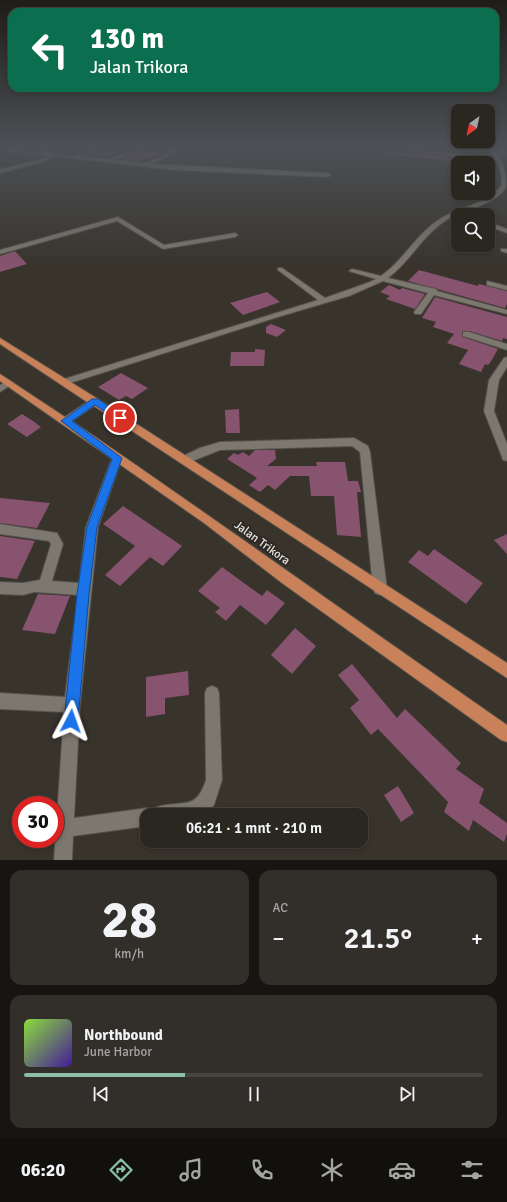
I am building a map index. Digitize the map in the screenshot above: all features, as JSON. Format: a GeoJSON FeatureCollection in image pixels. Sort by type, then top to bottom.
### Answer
{"type":"FeatureCollection","features":[{"type":"Feature","properties":{"kind":"main road"},"geometry":{"type":"LineString","coordinates":[[0,340],[507,671]]}},
{"type":"Feature","properties":{"kind":"main road","name":"Jalan Trikora"},"geometry":{"type":"LineString","coordinates":[[3,383],[65,421],[507,734]]}},
{"type":"Feature","properties":{"kind":"main road"},"geometry":{"type":"LineString","coordinates":[[65,421],[95,401]]}},
{"type":"Feature","properties":{"kind":"street"},"geometry":{"type":"LineString","coordinates":[[469,208],[492,197],[503,187]]}},
{"type":"Feature","properties":{"kind":"street"},"geometry":{"type":"LineString","coordinates":[[64,382],[361,288],[384,278],[402,264],[432,227],[451,217]]}},
{"type":"Feature","properties":{"kind":"street"},"geometry":{"type":"LineString","coordinates":[[0,252],[118,219],[156,244],[167,248],[235,234]]}},
{"type":"Feature","properties":{"kind":"street"},"geometry":{"type":"LineString","coordinates":[[495,227],[507,231]]}},
{"type":"Feature","properties":{"kind":"street"},"geometry":{"type":"LineString","coordinates":[[280,269],[323,300]]}},
{"type":"Feature","properties":{"kind":"street"},"geometry":{"type":"LineString","coordinates":[[352,271],[384,278],[507,312]]}},
{"type":"Feature","properties":{"kind":"street"},"geometry":{"type":"LineString","coordinates":[[490,283],[507,288]]}},
{"type":"Feature","properties":{"kind":"street"},"geometry":{"type":"LineString","coordinates":[[418,312],[432,291]]}},
{"type":"Feature","properties":{"kind":"street"},"geometry":{"type":"LineString","coordinates":[[466,334],[507,347]]}},
{"type":"Feature","properties":{"kind":"street"},"geometry":{"type":"LineString","coordinates":[[507,360],[494,380],[489,411],[507,457]]}},
{"type":"Feature","properties":{"kind":"street"},"geometry":{"type":"LineString","coordinates":[[185,460],[204,451],[220,446],[354,442],[360,445],[365,452],[380,589]]}},
{"type":"Feature","properties":{"kind":"street"},"geometry":{"type":"LineString","coordinates":[[63,860],[72,705],[92,527],[117,458]]}},
{"type":"Feature","properties":{"kind":"street"},"geometry":{"type":"LineString","coordinates":[[0,530],[53,537],[57,544],[44,587]]}},
{"type":"Feature","properties":{"kind":"street"},"geometry":{"type":"LineString","coordinates":[[0,588],[44,587],[84,589]]}},
{"type":"Feature","properties":{"kind":"street"},"geometry":{"type":"LineString","coordinates":[[199,808],[208,798],[214,780],[212,693]]}},
{"type":"Feature","properties":{"kind":"street"},"geometry":{"type":"LineString","coordinates":[[0,700],[72,705]]}},
{"type":"Feature","properties":{"kind":"street"},"geometry":{"type":"LineString","coordinates":[[65,828],[140,818]]}},
{"type":"Feature","properties":{"kind":"building"},"geometry":{"type":"Polygon","coordinates":[[[15,251],[27,264],[0,272],[0,256],[15,251]]]}},
{"type":"Feature","properties":{"kind":"building"},"geometry":{"type":"Polygon","coordinates":[[[419,270],[478,286],[479,284],[507,291],[507,304],[505,308],[408,281],[419,270]]]}},
{"type":"Feature","properties":{"kind":"building"},"geometry":{"type":"Polygon","coordinates":[[[389,285],[400,290],[402,288],[425,294],[415,309],[386,299],[390,296],[380,292],[389,285]]]}},
{"type":"Feature","properties":{"kind":"building"},"geometry":{"type":"Polygon","coordinates":[[[267,292],[280,302],[243,315],[230,303],[267,292]]]}},
{"type":"Feature","properties":{"kind":"building"},"geometry":{"type":"Polygon","coordinates":[[[435,297],[507,317],[507,339],[503,338],[502,341],[469,331],[462,331],[463,337],[498,349],[490,363],[488,365],[485,364],[481,372],[459,364],[468,350],[447,343],[454,334],[433,327],[436,322],[422,318],[435,297]]]}},
{"type":"Feature","properties":{"kind":"building"},"geometry":{"type":"Polygon","coordinates":[[[271,324],[286,330],[277,337],[266,333],[266,327],[271,324]]]}},
{"type":"Feature","properties":{"kind":"building"},"geometry":{"type":"Polygon","coordinates":[[[255,349],[265,350],[264,366],[230,366],[231,352],[255,352],[255,349]]]}},
{"type":"Feature","properties":{"kind":"building"},"geometry":{"type":"Polygon","coordinates":[[[121,373],[148,388],[132,399],[126,396],[119,400],[98,387],[121,373]]]}},
{"type":"Feature","properties":{"kind":"building"},"geometry":{"type":"Polygon","coordinates":[[[239,409],[240,433],[226,433],[225,410],[239,409]]]}},
{"type":"Feature","properties":{"kind":"building"},"geometry":{"type":"Polygon","coordinates":[[[22,414],[41,427],[27,437],[7,424],[22,414]]]}},
{"type":"Feature","properties":{"kind":"building"},"geometry":{"type":"Polygon","coordinates":[[[255,450],[275,450],[276,459],[267,466],[317,466],[316,462],[345,462],[348,481],[358,481],[361,492],[357,492],[361,537],[337,535],[334,496],[311,496],[309,476],[290,476],[275,490],[268,485],[260,492],[249,485],[257,478],[227,459],[234,453],[238,455],[243,452],[249,456],[255,450]]]}},
{"type":"Feature","properties":{"kind":"building"},"geometry":{"type":"Polygon","coordinates":[[[0,498],[50,503],[37,528],[0,523],[0,498]]]}},
{"type":"Feature","properties":{"kind":"building"},"geometry":{"type":"Polygon","coordinates":[[[123,506],[182,546],[163,566],[150,557],[120,586],[105,575],[135,546],[103,524],[123,506]]]}},
{"type":"Feature","properties":{"kind":"building"},"geometry":{"type":"Polygon","coordinates":[[[507,534],[507,554],[494,540],[507,534]]]}},
{"type":"Feature","properties":{"kind":"building"},"geometry":{"type":"Polygon","coordinates":[[[0,536],[35,541],[17,579],[0,577],[0,536]]]}},
{"type":"Feature","properties":{"kind":"building"},"geometry":{"type":"Polygon","coordinates":[[[434,549],[483,583],[466,604],[408,562],[419,550],[428,556],[434,549]]]}},
{"type":"Feature","properties":{"kind":"building"},"geometry":{"type":"Polygon","coordinates":[[[222,567],[262,596],[267,590],[285,603],[266,625],[240,605],[226,621],[215,612],[220,608],[198,591],[222,567]]]}},
{"type":"Feature","properties":{"kind":"building"},"geometry":{"type":"Polygon","coordinates":[[[38,594],[70,596],[55,634],[22,630],[38,594]]]}},
{"type":"Feature","properties":{"kind":"building"},"geometry":{"type":"Polygon","coordinates":[[[295,628],[316,646],[292,674],[271,655],[295,628]]]}},
{"type":"Feature","properties":{"kind":"building"},"geometry":{"type":"Polygon","coordinates":[[[352,664],[397,718],[405,709],[461,763],[456,769],[484,789],[479,803],[507,823],[507,834],[504,842],[473,820],[469,831],[444,812],[448,802],[378,729],[371,735],[350,708],[359,700],[338,675],[352,664]]]}},
{"type":"Feature","properties":{"kind":"building"},"geometry":{"type":"Polygon","coordinates":[[[188,671],[189,695],[165,698],[165,714],[146,717],[146,677],[188,671]]]}},
{"type":"Feature","properties":{"kind":"building"},"geometry":{"type":"Polygon","coordinates":[[[398,786],[414,813],[401,822],[384,795],[398,786]]]}},
{"type":"Feature","properties":{"kind":"route"},"geometry":{"type":"LineString","coordinates":[[71,721],[83,594],[92,527],[117,458],[65,421],[95,401],[120,418]]}}]}
